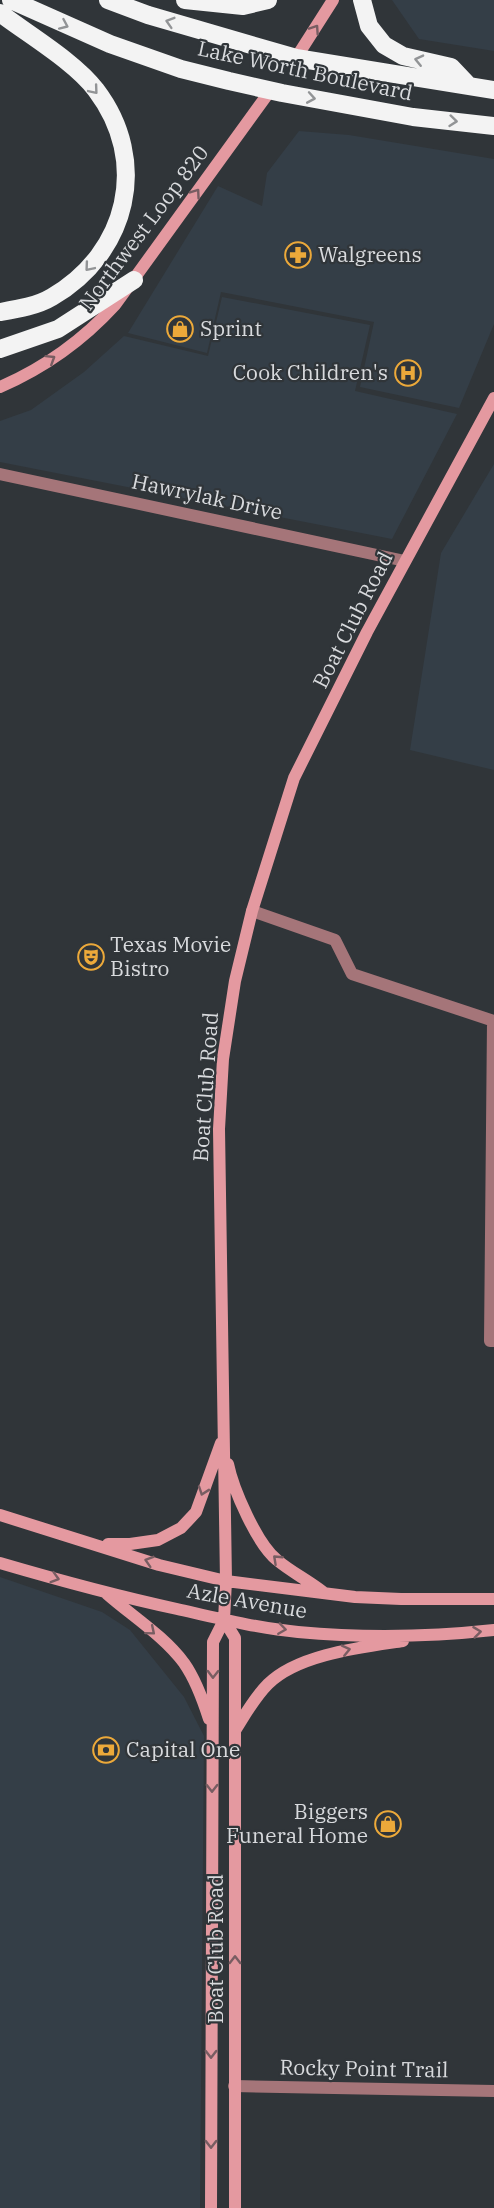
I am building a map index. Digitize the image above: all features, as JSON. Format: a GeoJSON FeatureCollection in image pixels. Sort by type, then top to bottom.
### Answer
{"type":"FeatureCollection","features":[{"type":"Feature","properties":{"kind":"highway","name":"Lake Worth Boulevard"},"geometry":{"type":"LineString","coordinates":[[11,0],[81,32],[158,61],[270,91],[413,117],[494,126]]}},
{"type":"Feature","properties":{"kind":"highway","name":"Lake Worth Boulevard"},"geometry":{"type":"LineString","coordinates":[[108,0],[147,15],[296,58],[494,90]]}},
{"type":"Feature","properties":{"kind":"highway"},"geometry":{"type":"LineString","coordinates":[[185,0],[243,6],[268,0]]}},
{"type":"Feature","properties":{"kind":"highway"},"geometry":{"type":"LineString","coordinates":[[362,0],[369,26],[384,45],[403,56],[451,67],[469,86]]}},
{"type":"Feature","properties":{"kind":"highway"},"geometry":{"type":"LineString","coordinates":[[0,14],[69,65],[95,89],[112,117],[123,143],[127,178],[124,205],[116,228],[101,254],[80,278],[51,298],[27,307],[0,312]]}},
{"type":"Feature","properties":{"kind":"highway"},"geometry":{"type":"LineString","coordinates":[[0,349],[58,329],[134,280]]}},
{"type":"Feature","properties":{"kind":"main road"},"geometry":{"type":"LineString","coordinates":[[296,58],[333,0]]}},
{"type":"Feature","properties":{"kind":"main road","name":"Northwest Loop 820"},"geometry":{"type":"LineString","coordinates":[[0,387],[45,363],[74,344],[104,317],[134,280],[270,91]]}},
{"type":"Feature","properties":{"kind":"main road","name":"Boat Club Road"},"geometry":{"type":"LineString","coordinates":[[211,2208],[213,1642],[224,1620],[226,1581],[220,1113],[223,1059],[230,1008],[252,911],[294,778],[405,561],[494,398]]}},
{"type":"Feature","properties":{"kind":"main road","name":"Azle Avenue"},"geometry":{"type":"LineString","coordinates":[[94,1544],[130,1544],[158,1540],[181,1528],[196,1512],[223,1436]]}},
{"type":"Feature","properties":{"kind":"main road","name":"Azle Avenue"},"geometry":{"type":"LineString","coordinates":[[223,1436],[229,1469],[249,1520],[261,1542],[274,1558],[324,1593]]}},
{"type":"Feature","properties":{"kind":"main road","name":"Azle Avenue"},"geometry":{"type":"LineString","coordinates":[[0,1515],[159,1564],[226,1581],[324,1593],[400,1599],[494,1599]]}},
{"type":"Feature","properties":{"kind":"main road","name":"Azle Avenue"},"geometry":{"type":"LineString","coordinates":[[0,1563],[106,1593],[224,1620],[297,1632],[451,1635],[494,1630]]}},
{"type":"Feature","properties":{"kind":"main road"},"geometry":{"type":"LineString","coordinates":[[106,1593],[172,1649],[185,1665],[195,1682],[212,1730]]}},
{"type":"Feature","properties":{"kind":"main road","name":"Boat Club Road"},"geometry":{"type":"LineString","coordinates":[[224,1620],[235,1638],[235,2208]]}},
{"type":"Feature","properties":{"kind":"main road"},"geometry":{"type":"LineString","coordinates":[[236,1730],[249,1707],[268,1684],[295,1666],[345,1649],[451,1635]]}},
{"type":"Feature","properties":{"kind":"street","name":"Hawrylak Drive"},"geometry":{"type":"LineString","coordinates":[[0,474],[405,561]]}},
{"type":"Feature","properties":{"kind":"street"},"geometry":{"type":"LineString","coordinates":[[252,911],[335,940],[352,974],[494,1021],[490,1341],[494,1341]]}},
{"type":"Feature","properties":{"kind":"street","name":"Rocky Point Trail"},"geometry":{"type":"LineString","coordinates":[[234,2086],[494,2091]]}},
{"type":"Feature","properties":{"kind":"shaded area"},"geometry":{"type":"Polygon","coordinates":[[[392,0],[494,0],[494,51],[419,39],[392,0]]]}},
{"type":"Feature","properties":{"kind":"shaded area"},"geometry":{"type":"Polygon","coordinates":[[[299,131],[349,135],[494,159],[494,324],[459,408],[360,387],[374,322],[221,292],[207,353],[128,333],[218,186],[262,206],[267,173],[299,131]]]}},
{"type":"Feature","properties":{"kind":"shaded area"},"geometry":{"type":"Polygon","coordinates":[[[222,297],[370,325],[355,391],[457,414],[392,539],[0,462],[0,421],[31,410],[84,372],[124,336],[208,356],[222,297]]]}},
{"type":"Feature","properties":{"kind":"shaded area"},"geometry":{"type":"Polygon","coordinates":[[[494,464],[494,770],[410,750],[441,553],[494,464]]]}},
{"type":"Feature","properties":{"kind":"shaded area"},"geometry":{"type":"Polygon","coordinates":[[[0,1577],[102,1612],[130,1630],[184,1697],[204,1736],[200,2208],[0,2208],[0,1577]]]}},
{"type":"Feature","properties":{"kind":"place","name":"Walgreens"},"geometry":{"type":"Point","coordinates":[298,255]}},
{"type":"Feature","properties":{"kind":"place","name":"Sprint"},"geometry":{"type":"Point","coordinates":[180,329]}},
{"type":"Feature","properties":{"kind":"place","name":"Cook Children's"},"geometry":{"type":"Point","coordinates":[408,373]}},
{"type":"Feature","properties":{"kind":"place","name":"Texas Movie Bistro"},"geometry":{"type":"Point","coordinates":[91,957]}},
{"type":"Feature","properties":{"kind":"place","name":"Capital One"},"geometry":{"type":"Point","coordinates":[106,1750]}},
{"type":"Feature","properties":{"kind":"place","name":"Biggers Funeral Home"},"geometry":{"type":"Point","coordinates":[388,1824]}}]}
